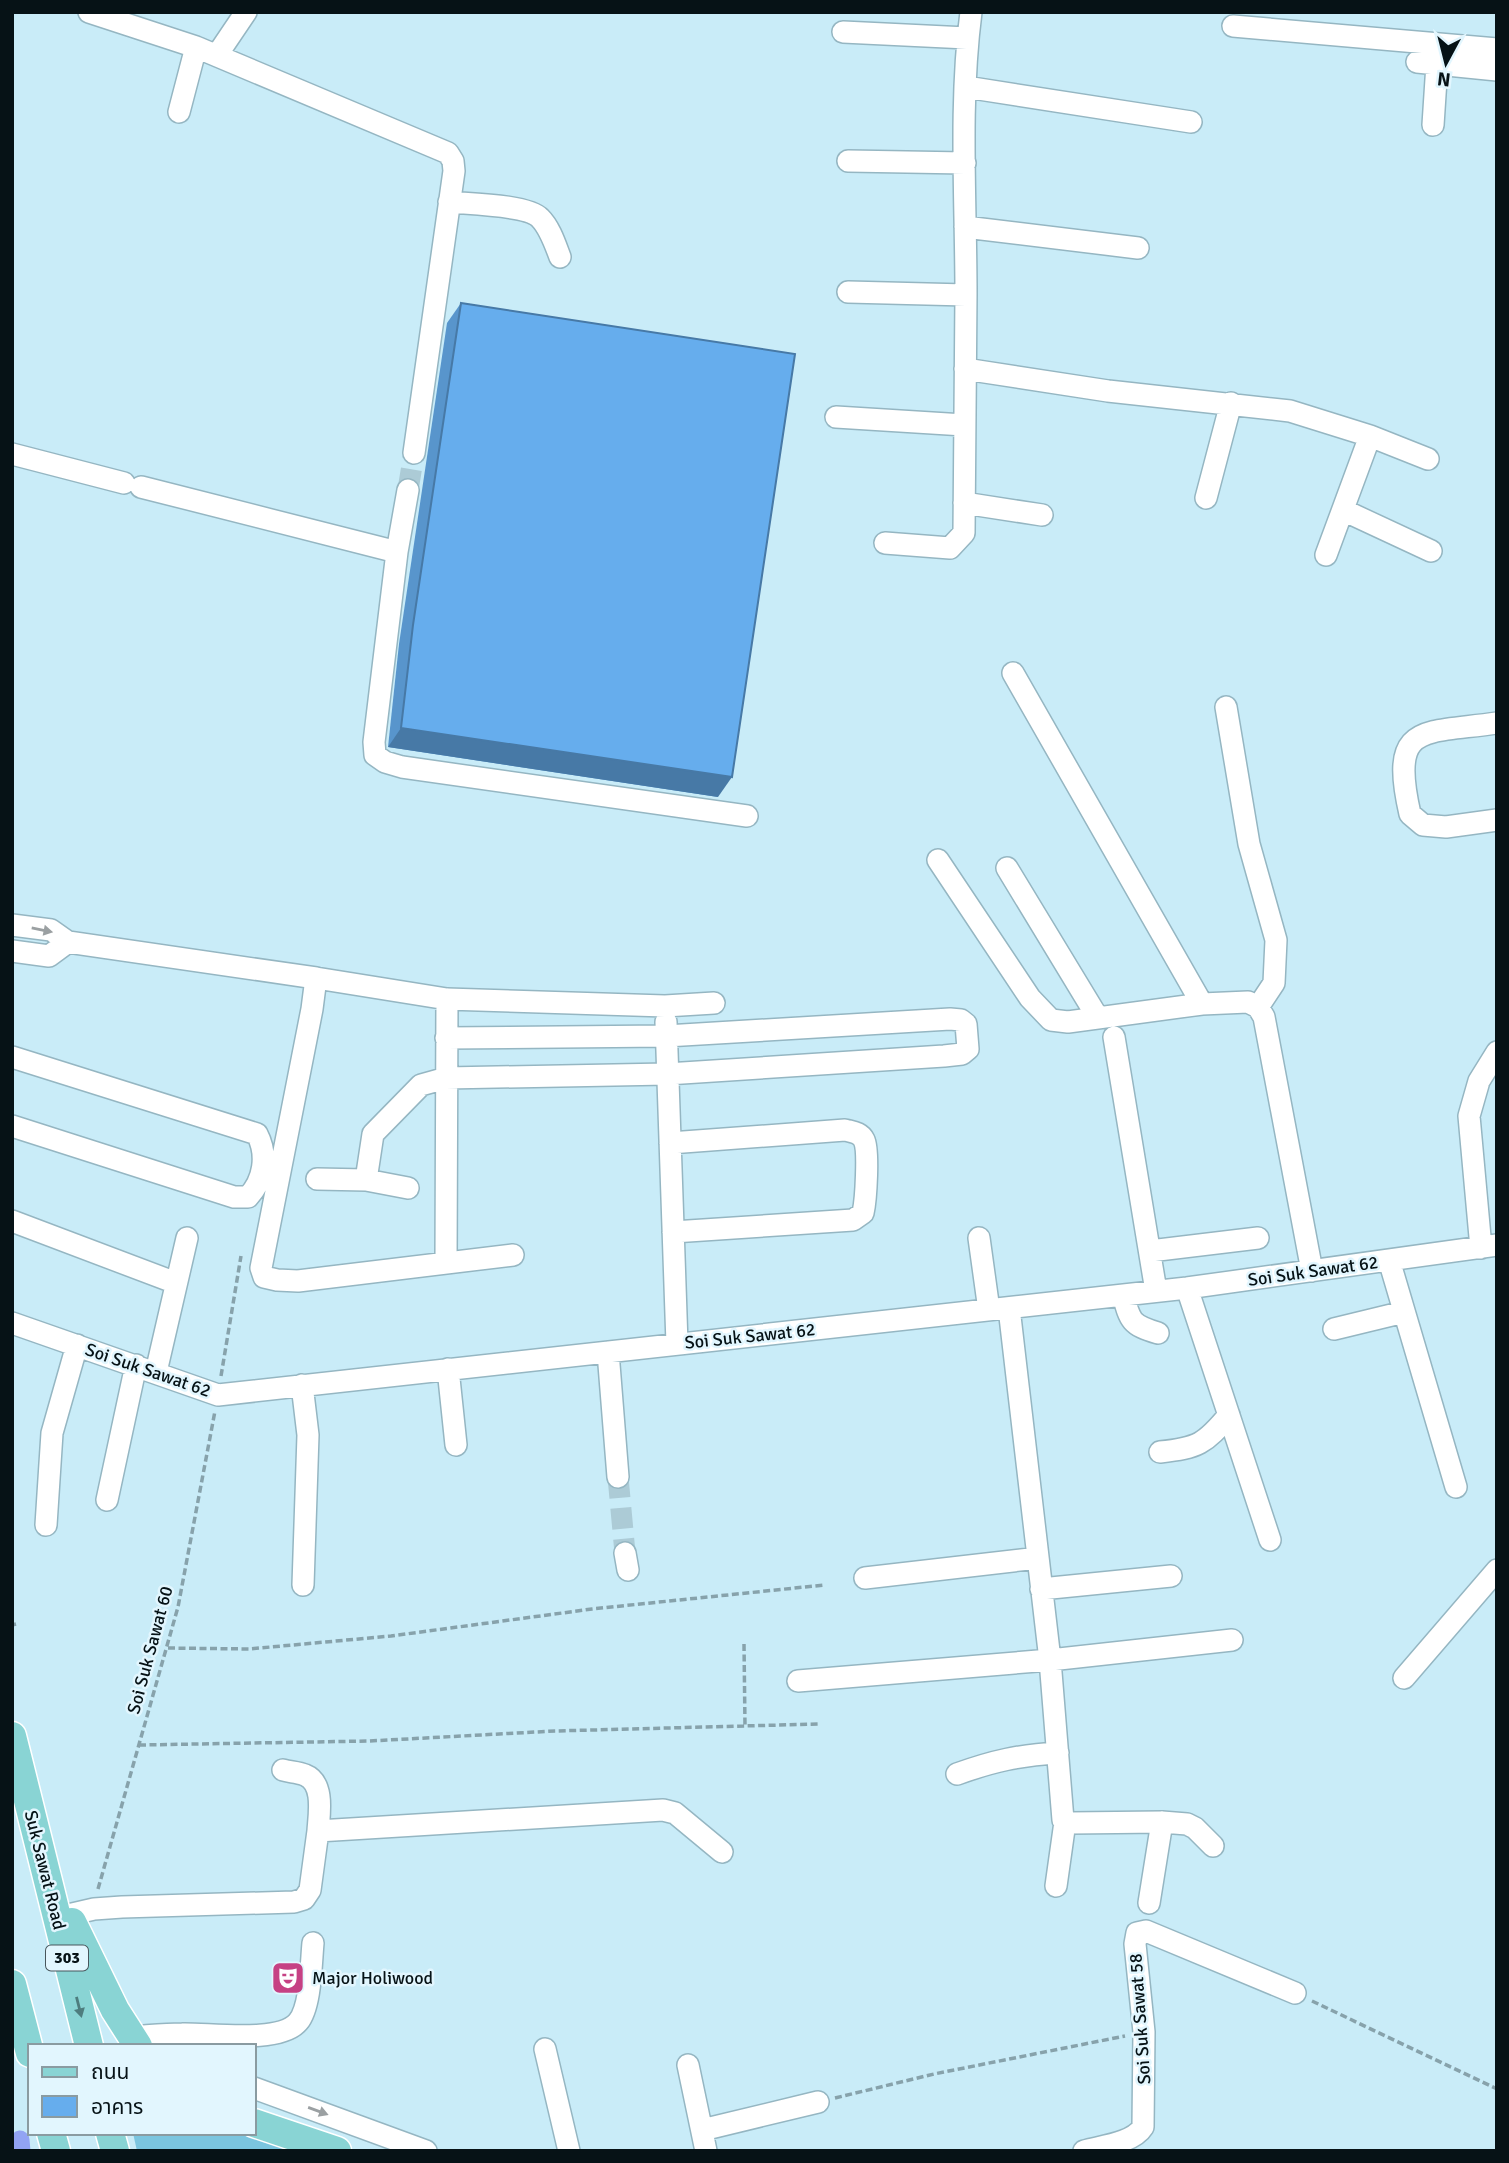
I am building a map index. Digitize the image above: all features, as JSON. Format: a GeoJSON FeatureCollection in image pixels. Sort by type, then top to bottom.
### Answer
{"type":"FeatureCollection","features":[{"type":"Feature","properties":{"kind":"main road","name":"Suk Sawat Road"},"geometry":{"type":"LineString","coordinates":[[12,1736],[19,1789],[45,1870],[88,2044]]}},
{"type":"Feature","properties":{"kind":"main road"},"geometry":{"type":"LineString","coordinates":[[45,1870],[81,1912],[86,1954],[141,2038]]}},
{"type":"Feature","properties":{"kind":"main road"},"geometry":{"type":"LineString","coordinates":[[12,1984],[16,2018],[28,2048]]}},
{"type":"Feature","properties":{"kind":"main road"},"geometry":{"type":"LineString","coordinates":[[256,2124],[337,2151]]}},
{"type":"Feature","properties":{"kind":"street"},"geometry":{"type":"LineString","coordinates":[[89,12],[217,55],[448,153],[454,170],[414,453]]}},
{"type":"Feature","properties":{"kind":"street"},"geometry":{"type":"LineString","coordinates":[[217,55],[246,12]]}},
{"type":"Feature","properties":{"kind":"street"},"geometry":{"type":"LineString","coordinates":[[885,543],[950,548],[964,533],[966,87],[967,37],[971,12]]}},
{"type":"Feature","properties":{"kind":"street"},"geometry":{"type":"LineString","coordinates":[[1233,26],[1497,49]]}},
{"type":"Feature","properties":{"kind":"street"},"geometry":{"type":"LineString","coordinates":[[843,32],[967,37]]}},
{"type":"Feature","properties":{"kind":"street"},"geometry":{"type":"LineString","coordinates":[[179,112],[196,47]]}},
{"type":"Feature","properties":{"kind":"street"},"geometry":{"type":"LineString","coordinates":[[1433,125],[1427,63],[1497,70]]}},
{"type":"Feature","properties":{"kind":"street"},"geometry":{"type":"LineString","coordinates":[[966,87],[1191,122]]}},
{"type":"Feature","properties":{"kind":"street"},"geometry":{"type":"LineString","coordinates":[[848,161],[965,163]]}},
{"type":"Feature","properties":{"kind":"street"},"geometry":{"type":"LineString","coordinates":[[449,202],[526,211],[539,215],[547,226],[560,257]]}},
{"type":"Feature","properties":{"kind":"street"},"geometry":{"type":"LineString","coordinates":[[965,227],[1138,248]]}},
{"type":"Feature","properties":{"kind":"street"},"geometry":{"type":"LineString","coordinates":[[848,292],[966,295]]}},
{"type":"Feature","properties":{"kind":"street"},"geometry":{"type":"LineString","coordinates":[[965,369],[1108,391],[1290,411],[1370,436],[1428,459]]}},
{"type":"Feature","properties":{"kind":"street"},"geometry":{"type":"LineString","coordinates":[[1206,498],[1231,403]]}},
{"type":"Feature","properties":{"kind":"street"},"geometry":{"type":"LineString","coordinates":[[836,417],[964,425]]}},
{"type":"Feature","properties":{"kind":"street"},"geometry":{"type":"LineString","coordinates":[[1326,555],[1370,436]]}},
{"type":"Feature","properties":{"kind":"street"},"geometry":{"type":"LineString","coordinates":[[12,454],[397,552]]}},
{"type":"Feature","properties":{"kind":"street"},"geometry":{"type":"LineString","coordinates":[[408,490],[397,552],[374,742],[375,755],[385,762],[401,766],[747,816]]}},
{"type":"Feature","properties":{"kind":"street"},"geometry":{"type":"LineString","coordinates":[[964,503],[1042,515]]}},
{"type":"Feature","properties":{"kind":"street"},"geometry":{"type":"LineString","coordinates":[[1343,510],[1431,551]]}},
{"type":"Feature","properties":{"kind":"street"},"geometry":{"type":"LineString","coordinates":[[1013,673],[1202,1004]]}},
{"type":"Feature","properties":{"kind":"street"},"geometry":{"type":"LineString","coordinates":[[1226,707],[1249,844],[1276,940],[1274,984],[1258,1007]]}},
{"type":"Feature","properties":{"kind":"street"},"geometry":{"type":"LineString","coordinates":[[1497,723],[1423,734],[1409,743],[1403,758],[1410,814],[1423,825],[1446,827],[1497,820]]}},
{"type":"Feature","properties":{"kind":"street"},"geometry":{"type":"LineString","coordinates":[[938,860],[1030,998],[1051,1020],[1098,1018],[1202,1004],[1248,1002],[1258,1007],[1264,1017],[1312,1271]]}},
{"type":"Feature","properties":{"kind":"street"},"geometry":{"type":"LineString","coordinates":[[1007,868],[1098,1018]]}},
{"type":"Feature","properties":{"kind":"street"},"geometry":{"type":"LineString","coordinates":[[12,925],[51,930],[68,942],[447,999],[666,1006],[713,1003]]}},
{"type":"Feature","properties":{"kind":"street"},"geometry":{"type":"LineString","coordinates":[[12,951],[49,956],[68,942]]}},
{"type":"Feature","properties":{"kind":"street"},"geometry":{"type":"LineString","coordinates":[[316,978],[261,1268],[264,1278],[298,1281],[513,1255]]}},
{"type":"Feature","properties":{"kind":"street"},"geometry":{"type":"LineString","coordinates":[[446,1263],[447,999]]}},
{"type":"Feature","properties":{"kind":"street"},"geometry":{"type":"LineString","coordinates":[[666,1006],[677,1344]]}},
{"type":"Feature","properties":{"kind":"street"},"geometry":{"type":"LineString","coordinates":[[366,1180],[373,1134],[421,1086],[446,1078],[667,1074],[955,1055],[968,1049],[967,1024],[950,1018],[666,1037],[446,1038]]}},
{"type":"Feature","properties":{"kind":"street"},"geometry":{"type":"LineString","coordinates":[[1114,1037],[1156,1291]]}},
{"type":"Feature","properties":{"kind":"street"},"geometry":{"type":"LineString","coordinates":[[1489,1246],[1469,1116],[1479,1081],[1497,1052]]}},
{"type":"Feature","properties":{"kind":"street"},"geometry":{"type":"LineString","coordinates":[[12,1056],[257,1134],[262,1144],[261,1178],[257,1188],[248,1197],[233,1198],[12,1126]]}},
{"type":"Feature","properties":{"kind":"street"},"geometry":{"type":"LineString","coordinates":[[670,1143],[845,1130],[859,1133],[866,1142],[866,1198],[863,1213],[853,1220],[673,1233]]}},
{"type":"Feature","properties":{"kind":"street"},"geometry":{"type":"LineString","coordinates":[[317,1179],[366,1180],[408,1188]]}},
{"type":"Feature","properties":{"kind":"street"},"geometry":{"type":"LineString","coordinates":[[12,1221],[176,1283]]}},
{"type":"Feature","properties":{"kind":"street"},"geometry":{"type":"LineString","coordinates":[[107,1500],[146,1369],[176,1283],[187,1238]]}},
{"type":"Feature","properties":{"kind":"street"},"geometry":{"type":"LineString","coordinates":[[979,1238],[999,1309],[1038,1558],[1050,1660],[1062,1816],[1065,1822],[1056,1886]]}},
{"type":"Feature","properties":{"kind":"street"},"geometry":{"type":"LineString","coordinates":[[1150,1251],[1258,1238]]}},
{"type":"Feature","properties":{"kind":"street","name":"Soi Suk Sawat 62"},"geometry":{"type":"LineString","coordinates":[[12,1323],[218,1395],[1187,1288],[1489,1246]]}},
{"type":"Feature","properties":{"kind":"street"},"geometry":{"type":"LineString","coordinates":[[1389,1260],[1456,1487]]}},
{"type":"Feature","properties":{"kind":"street"},"geometry":{"type":"LineString","coordinates":[[1187,1288],[1270,1540]]}},
{"type":"Feature","properties":{"kind":"street"},"geometry":{"type":"LineString","coordinates":[[1123,1295],[1129,1317],[1142,1328],[1158,1333]]}},
{"type":"Feature","properties":{"kind":"street"},"geometry":{"type":"LineString","coordinates":[[1334,1329],[1404,1312]]}},
{"type":"Feature","properties":{"kind":"street"},"geometry":{"type":"LineString","coordinates":[[46,1525],[48,1461],[52,1433],[77,1345]]}},
{"type":"Feature","properties":{"kind":"street"},"geometry":{"type":"LineString","coordinates":[[608,1352],[618,1477]]}},
{"type":"Feature","properties":{"kind":"street"},"geometry":{"type":"LineString","coordinates":[[448,1369],[456,1445]]}},
{"type":"Feature","properties":{"kind":"street"},"geometry":{"type":"LineString","coordinates":[[302,1385],[308,1435],[303,1585]]}},
{"type":"Feature","properties":{"kind":"street"},"geometry":{"type":"LineString","coordinates":[[1160,1452],[1183,1450],[1201,1444],[1229,1415]]}},
{"type":"Feature","properties":{"kind":"street"},"geometry":{"type":"LineString","coordinates":[[865,1578],[1038,1558]]}},
{"type":"Feature","properties":{"kind":"street"},"geometry":{"type":"LineString","coordinates":[[1404,1678],[1497,1570]]}},
{"type":"Feature","properties":{"kind":"street"},"geometry":{"type":"LineString","coordinates":[[1041,1589],[1171,1576]]}},
{"type":"Feature","properties":{"kind":"street"},"geometry":{"type":"LineString","coordinates":[[798,1681],[1050,1660],[1232,1640]]}},
{"type":"Feature","properties":{"kind":"street"},"geometry":{"type":"LineString","coordinates":[[957,1774],[1015,1756],[1058,1753]]}},
{"type":"Feature","properties":{"kind":"street"},"geometry":{"type":"LineString","coordinates":[[81,1912],[294,1902],[304,1899],[310,1890],[320,1804],[312,1779],[283,1770]]}},
{"type":"Feature","properties":{"kind":"street"},"geometry":{"type":"LineString","coordinates":[[318,1831],[663,1810],[675,1813],[722,1852]]}},
{"type":"Feature","properties":{"kind":"street"},"geometry":{"type":"LineString","coordinates":[[1065,1822],[1187,1824],[1195,1828],[1213,1846]]}},
{"type":"Feature","properties":{"kind":"street"},"geometry":{"type":"LineString","coordinates":[[1149,1903],[1162,1822]]}},
{"type":"Feature","properties":{"kind":"street","name":"Soi Suk Sawat 58"},"geometry":{"type":"LineString","coordinates":[[1084,2151],[1111,2147],[1139,2134],[1143,2127],[1144,2032],[1135,1944],[1140,1931],[1295,1993]]}},
{"type":"Feature","properties":{"kind":"street"},"geometry":{"type":"LineString","coordinates":[[141,2038],[181,2034],[247,2035],[292,2027],[299,2021],[306,2005],[313,1943]]}},
{"type":"Feature","properties":{"kind":"street"},"geometry":{"type":"LineString","coordinates":[[545,2049],[569,2151]]}},
{"type":"Feature","properties":{"kind":"street"},"geometry":{"type":"LineString","coordinates":[[688,2064],[706,2151]]}},
{"type":"Feature","properties":{"kind":"street"},"geometry":{"type":"LineString","coordinates":[[256,2089],[426,2151]]}},
{"type":"Feature","properties":{"kind":"street"},"geometry":{"type":"LineString","coordinates":[[702,2130],[818,2102]]}},
{"type":"Feature","properties":{"kind":"path","name":"Soi Suk Sawat 60"},"geometry":{"type":"LineString","coordinates":[[81,1912],[139,1745],[168,1648],[218,1395],[241,1256]]}},
{"type":"Feature","properties":{"kind":"path"},"geometry":{"type":"LineString","coordinates":[[168,1648],[249,1649],[391,1636],[592,1609],[824,1585]]}},
{"type":"Feature","properties":{"kind":"path"},"geometry":{"type":"LineString","coordinates":[[744,1644],[745,1726]]}},
{"type":"Feature","properties":{"kind":"path"},"geometry":{"type":"LineString","coordinates":[[139,1745],[369,1741],[555,1731],[818,1724]]}},
{"type":"Feature","properties":{"kind":"path"},"geometry":{"type":"LineString","coordinates":[[1295,1993],[1497,2089]]}},
{"type":"Feature","properties":{"kind":"path"},"geometry":{"type":"LineString","coordinates":[[818,2102],[933,2074],[1144,2032]]}},
{"type":"Feature","properties":{"kind":"shaded area"},"geometry":{"type":"Polygon","coordinates":[[[256,2133],[336,2151],[137,2151],[133,2135],[256,2133]]]}},
{"type":"Feature","properties":{"kind":"building"},"geometry":{"type":"Polygon","coordinates":[[[461,303],[795,354],[732,777],[401,728],[413,625],[461,303]]]}},
{"type":"Feature","properties":{"kind":"waterway"},"geometry":{"type":"LineString","coordinates":[[20,2140],[21,2151]]}},
{"type":"Feature","properties":{"kind":"tunnel"},"geometry":{"type":"LineString","coordinates":[[408,490],[414,453]]}},
{"type":"Feature","properties":{"kind":"tunnel"},"geometry":{"type":"LineString","coordinates":[[618,1477],[625,1553]]}},
{"type":"Feature","properties":{"kind":"place","name":"Major Holiwood"},"geometry":{"type":"Point","coordinates":[288,1978]}}]}
